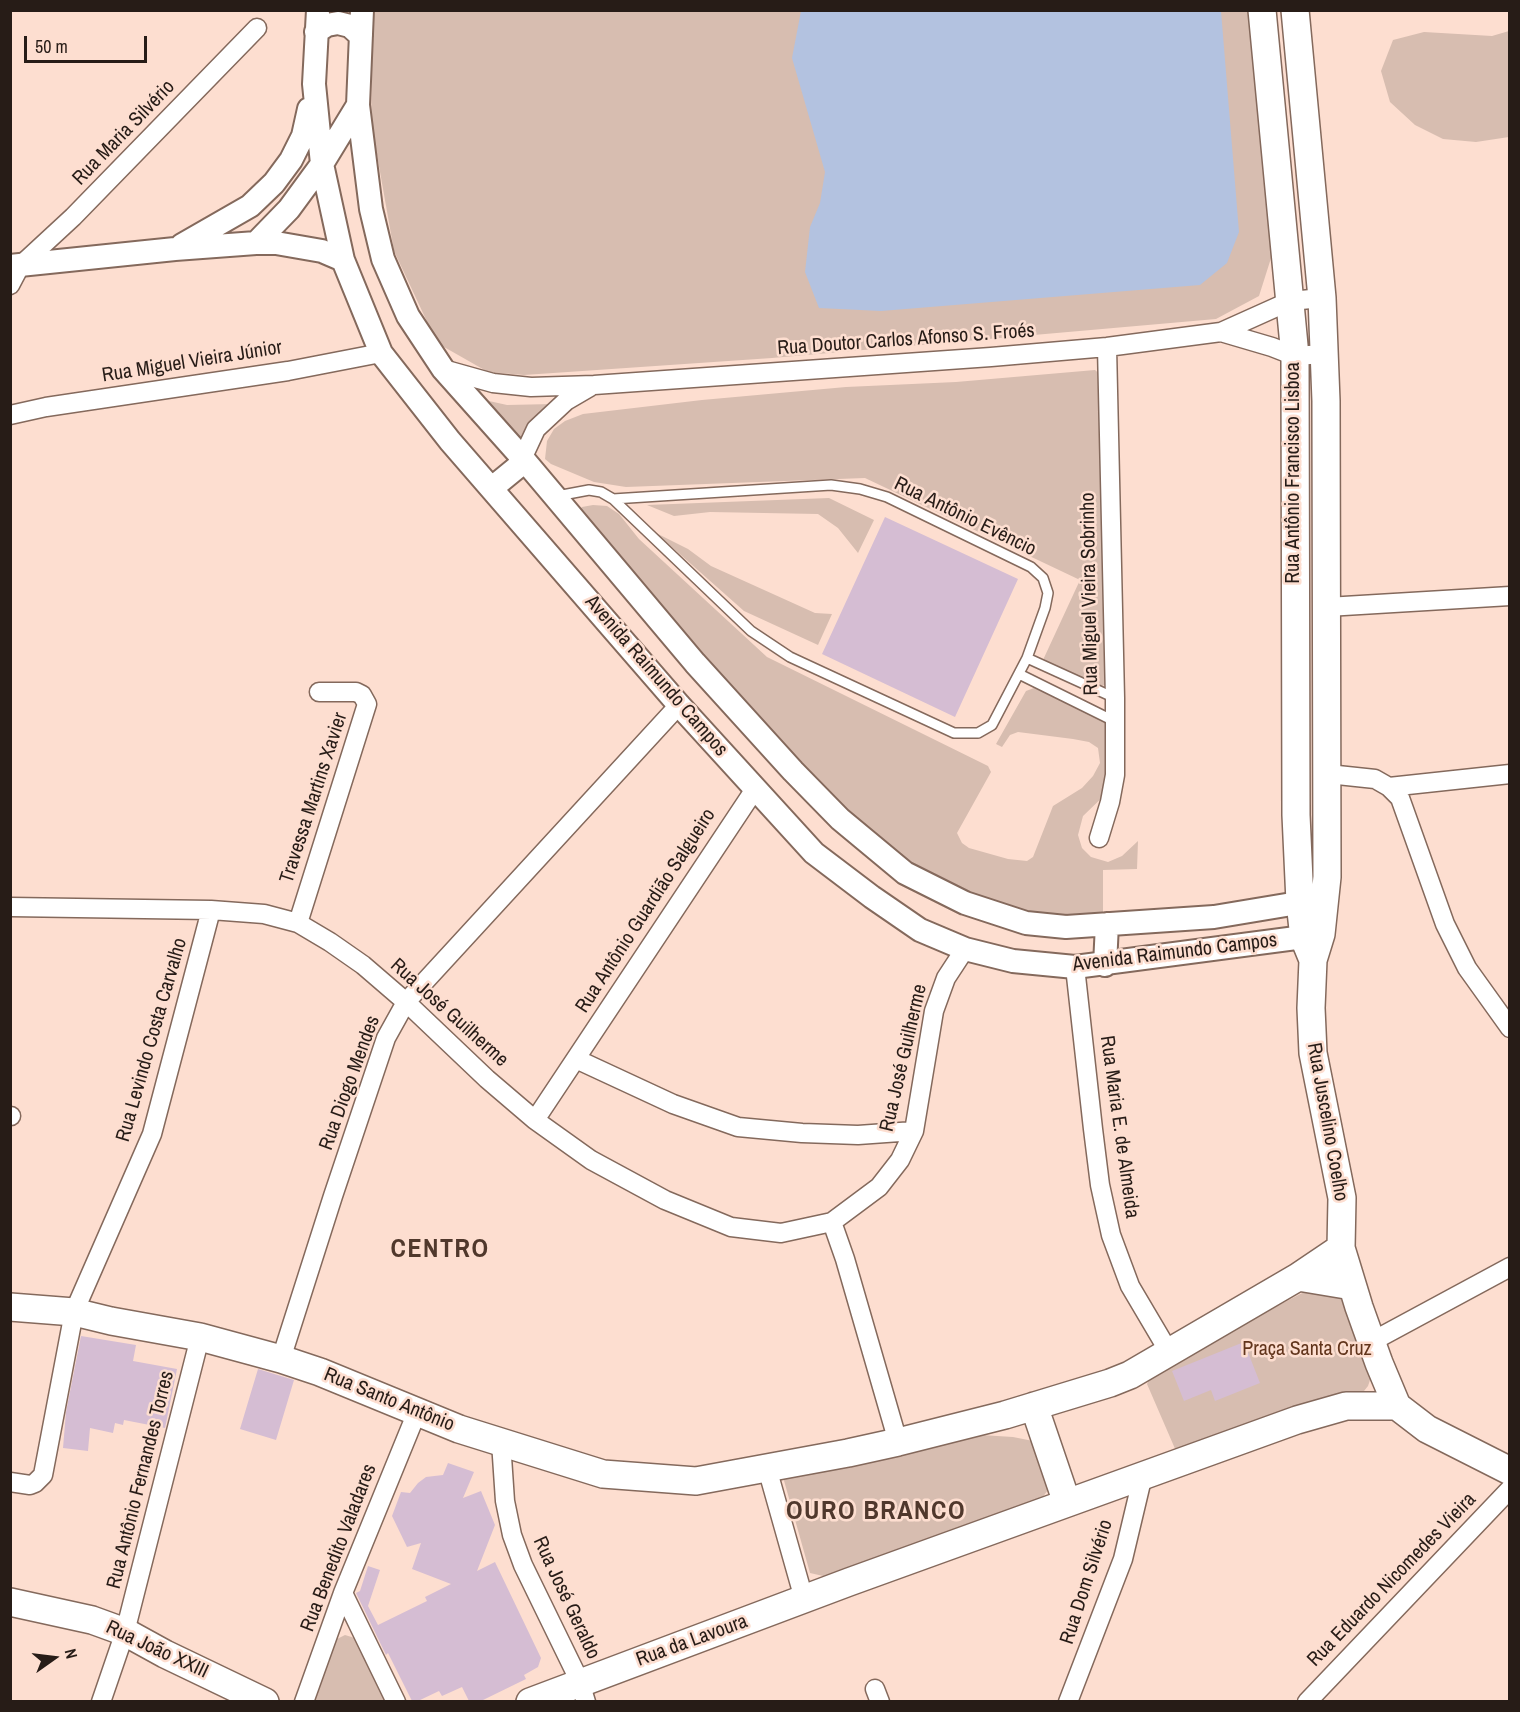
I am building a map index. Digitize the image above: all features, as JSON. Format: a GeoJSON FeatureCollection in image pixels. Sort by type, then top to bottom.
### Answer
{"type":"FeatureCollection","features":[{"type":"Feature","properties":{"kind":"main road","name":"Rua Antônio Francisco Lisboa"},"geometry":{"type":"LineString","coordinates":[[1262,10],[1295,356],[1296,815],[1313,900]]}},
{"type":"Feature","properties":{"kind":"main road","name":"Rua Antônio Francisco Lisboa"},"geometry":{"type":"LineString","coordinates":[[1295,10],[1322,298],[1326,413],[1328,774],[1313,900],[1313,944]]}},
{"type":"Feature","properties":{"kind":"main road","name":"Rua Juscelino Coelho"},"geometry":{"type":"LineString","coordinates":[[1313,944],[1311,1008],[1313,1053],[1342,1198],[1341,1248]]}},
{"type":"Feature","properties":{"kind":"main road"},"geometry":{"type":"LineString","coordinates":[[767,1468],[898,1442],[1034,1406],[1120,1379],[1298,1277],[1341,1248],[1375,1352],[1398,1406],[1427,1429],[1509,1471]]}},
{"type":"Feature","properties":{"kind":"main road"},"geometry":{"type":"LineString","coordinates":[[1298,1277],[1352,1286]]}},
{"type":"Feature","properties":{"kind":"main road","name":"Rua Santo Antônio"},"geometry":{"type":"LineString","coordinates":[[10,1306],[74,1312],[200,1337],[281,1359],[320,1372],[459,1429],[603,1474],[696,1481],[767,1468]]}},
{"type":"Feature","properties":{"kind":"main road"},"geometry":{"type":"LineString","coordinates":[[804,1599],[1297,1420],[1346,1406],[1361,1397],[1376,1378],[1375,1352]]}},
{"type":"Feature","properties":{"kind":"main road"},"geometry":{"type":"LineString","coordinates":[[1034,1406],[1067,1503]]}},
{"type":"Feature","properties":{"kind":"main road"},"geometry":{"type":"LineString","coordinates":[[1346,1406],[1398,1406]]}},
{"type":"Feature","properties":{"kind":"main road","name":"Rua da Lavoura"},"geometry":{"type":"LineString","coordinates":[[576,1693],[804,1599]]}},
{"type":"Feature","properties":{"kind":"main road","name":"Rua João XXIII"},"geometry":{"type":"LineString","coordinates":[[10,1602],[92,1620],[125,1632],[165,1654],[265,1701]]}},
{"type":"Feature","properties":{"kind":"main road"},"geometry":{"type":"LineString","coordinates":[[530,1701],[576,1693]]}},
{"type":"Feature","properties":{"kind":"street","name":"Avenida Raimundo Campos"},"geometry":{"type":"LineString","coordinates":[[362,10],[358,105],[371,209],[383,259],[408,316],[443,369],[695,663],[840,819],[905,873],[965,903],[1026,923],[1066,927],[1214,917],[1313,900]]}},
{"type":"Feature","properties":{"kind":"street","name":"Avenida Raimundo Campos"},"geometry":{"type":"LineString","coordinates":[[317,21],[314,84],[322,164],[343,260],[381,353],[450,441],[679,705],[814,853],[920,930],[964,949],[1013,961],[1075,967],[1313,944]]}},
{"type":"Feature","properties":{"kind":"street"},"geometry":{"type":"LineString","coordinates":[[317,21],[327,25],[338,23],[350,26],[361,36]]}},
{"type":"Feature","properties":{"kind":"street","name":"Rua Maria Silvério"},"geometry":{"type":"LineString","coordinates":[[14,272],[81,209],[258,28]]}},
{"type":"Feature","properties":{"kind":"street"},"geometry":{"type":"LineString","coordinates":[[175,249],[250,206],[273,183],[291,160],[303,136],[314,84]]}},
{"type":"Feature","properties":{"kind":"street"},"geometry":{"type":"LineString","coordinates":[[256,243],[289,209],[322,164],[358,105]]}},
{"type":"Feature","properties":{"kind":"street"},"geometry":{"type":"LineString","coordinates":[[14,272],[175,249],[256,243],[299,246],[322,251],[343,260]]}},
{"type":"Feature","properties":{"kind":"street"},"geometry":{"type":"LineString","coordinates":[[1221,332],[1290,301],[1322,298]]}},
{"type":"Feature","properties":{"kind":"street"},"geometry":{"type":"LineString","coordinates":[[1221,332],[1295,356],[1324,354]]}},
{"type":"Feature","properties":{"kind":"street","name":"Rua Doutor Carlos Afonso S. Froés"},"geometry":{"type":"LineString","coordinates":[[443,369],[493,382],[531,387],[594,385],[1107,347],[1221,332]]}},
{"type":"Feature","properties":{"kind":"street","name":"Rua Miguel Vieira Sobrinho"},"geometry":{"type":"LineString","coordinates":[[1099,838],[1110,802],[1115,775],[1116,722],[1107,347]]}},
{"type":"Feature","properties":{"kind":"street","name":"Rua Miguel Vieira Júnior"},"geometry":{"type":"LineString","coordinates":[[10,415],[46,407],[288,370],[381,353]]}},
{"type":"Feature","properties":{"kind":"street"},"geometry":{"type":"LineString","coordinates":[[492,488],[523,460],[536,429],[566,401],[594,385]]}},
{"type":"Feature","properties":{"kind":"street"},"geometry":{"type":"LineString","coordinates":[[1327,607],[1509,596]]}},
{"type":"Feature","properties":{"kind":"street","name":"Travessa Martins Xavier"},"geometry":{"type":"LineString","coordinates":[[298,923],[367,704],[362,695],[356,692],[319,692]]}},
{"type":"Feature","properties":{"kind":"street","name":"Rua Diogo Mendes"},"geometry":{"type":"LineString","coordinates":[[281,1359],[387,1038],[406,1002],[679,705]]}},
{"type":"Feature","properties":{"kind":"street"},"geometry":{"type":"LineString","coordinates":[[1328,774],[1375,779],[1389,787],[1400,798],[1445,924],[1467,968],[1509,1028]]}},
{"type":"Feature","properties":{"kind":"street"},"geometry":{"type":"LineString","coordinates":[[1389,787],[1509,774]]}},
{"type":"Feature","properties":{"kind":"street","name":"Rua Antônio Guardião Salgueiro"},"geometry":{"type":"LineString","coordinates":[[535,1120],[755,789]]}},
{"type":"Feature","properties":{"kind":"street","name":"Rua José Guilherme"},"geometry":{"type":"LineString","coordinates":[[10,907],[211,910],[264,914],[298,923],[330,942],[363,966],[406,1002],[487,1079],[535,1120],[600,1165],[664,1200],[731,1227],[781,1233],[832,1222],[879,1187],[900,1160],[914,1131],[934,1011],[946,978],[964,949]]}},
{"type":"Feature","properties":{"kind":"street","name":"Rua Levindo Costa Carvalho"},"geometry":{"type":"LineString","coordinates":[[10,1482],[30,1485],[43,1475],[74,1312],[152,1134],[211,910]]}},
{"type":"Feature","properties":{"kind":"street"},"geometry":{"type":"LineString","coordinates":[[1105,964],[1107,924]]}},
{"type":"Feature","properties":{"kind":"street","name":"Rua Maria E. de Almeida"},"geometry":{"type":"LineString","coordinates":[[1075,967],[1093,1129],[1101,1185],[1112,1235],[1130,1286],[1169,1352]]}},
{"type":"Feature","properties":{"kind":"street"},"geometry":{"type":"LineString","coordinates":[[576,1059],[673,1104],[738,1126],[802,1133],[858,1135],[914,1131]]}},
{"type":"Feature","properties":{"kind":"street"},"geometry":{"type":"LineString","coordinates":[[832,1222],[845,1259],[898,1442]]}},
{"type":"Feature","properties":{"kind":"street"},"geometry":{"type":"LineString","coordinates":[[1375,1352],[1509,1267]]}},
{"type":"Feature","properties":{"kind":"street","name":"Rua Antônio Fernandes Torres"},"geometry":{"type":"LineString","coordinates":[[101,1701],[125,1632],[200,1337]]}},
{"type":"Feature","properties":{"kind":"street","name":"Rua Benedito Valadares"},"geometry":{"type":"LineString","coordinates":[[304,1701],[343,1593],[417,1412]]}},
{"type":"Feature","properties":{"kind":"street","name":"Rua José Geraldo"},"geometry":{"type":"LineString","coordinates":[[501,1442],[505,1501],[512,1535],[576,1693]]}},
{"type":"Feature","properties":{"kind":"street"},"geometry":{"type":"LineString","coordinates":[[767,1468],[804,1599]]}},
{"type":"Feature","properties":{"kind":"street","name":"Rua Dom Silvério"},"geometry":{"type":"LineString","coordinates":[[1068,1701],[1123,1559],[1143,1475]]}},
{"type":"Feature","properties":{"kind":"street","name":"Rua Eduardo Nicomedes Vieira"},"geometry":{"type":"LineString","coordinates":[[1307,1701],[1509,1490]]}},
{"type":"Feature","properties":{"kind":"street"},"geometry":{"type":"LineString","coordinates":[[343,1593],[396,1701]]}},
{"type":"Feature","properties":{"kind":"lane","name":"Rua Antônio Evêncio"},"geometry":{"type":"LineString","coordinates":[[555,497],[589,490],[601,492],[613,500],[752,631],[790,657],[954,733],[978,733],[992,724],[1027,658],[1045,608],[1048,593],[1042,578],[1031,567],[887,497],[860,489],[831,485],[613,500]]}},
{"type":"Feature","properties":{"kind":"lane"},"geometry":{"type":"LineString","coordinates":[[1027,658],[1115,698]]}},
{"type":"Feature","properties":{"kind":"lane"},"geometry":{"type":"LineString","coordinates":[[1019,674],[1116,722]]}},
{"type":"Feature","properties":{"kind":"green space"},"geometry":{"type":"Polygon","coordinates":[[[373,11],[1250,11],[1272,255],[1259,296],[1216,319],[772,358],[524,375],[488,372],[437,343],[394,251],[371,121],[373,11]]]}},
{"type":"Feature","properties":{"kind":"green space"},"geometry":{"type":"Polygon","coordinates":[[[1509,31],[1509,137],[1476,142],[1443,139],[1415,125],[1390,102],[1381,71],[1393,40],[1424,32],[1492,36],[1509,31]]]}},
{"type":"Feature","properties":{"kind":"green space"},"geometry":{"type":"Polygon","coordinates":[[[1095,370],[1103,377],[1110,678],[1105,685],[1098,687],[1043,660],[1080,580],[865,478],[626,487],[594,482],[551,464],[545,459],[547,441],[554,429],[565,421],[583,414],[846,387],[956,382],[1095,370]]]}},
{"type":"Feature","properties":{"kind":"green space"},"geometry":{"type":"Polygon","coordinates":[[[471,397],[507,405],[553,404],[522,452],[471,397]]]}},
{"type":"Feature","properties":{"kind":"green space"},"geometry":{"type":"Polygon","coordinates":[[[829,498],[874,520],[858,553],[838,528],[818,514],[710,512],[674,516],[647,505],[829,498]]]}},
{"type":"Feature","properties":{"kind":"green space"},"geometry":{"type":"Polygon","coordinates":[[[607,506],[619,514],[639,539],[767,657],[988,766],[991,772],[957,833],[962,843],[969,848],[1008,859],[1027,861],[1033,857],[1053,806],[1082,788],[1093,776],[1100,763],[1098,748],[1089,742],[1073,739],[1018,732],[1010,735],[1002,747],[996,744],[1026,691],[1034,688],[1108,722],[1110,790],[1083,816],[1078,835],[1082,848],[1091,857],[1108,862],[1122,856],[1138,841],[1137,869],[1103,870],[1103,921],[1062,918],[1011,908],[955,889],[923,873],[847,813],[583,521],[578,512],[582,507],[607,506]]]}},
{"type":"Feature","properties":{"kind":"green space"},"geometry":{"type":"Polygon","coordinates":[[[656,533],[688,549],[711,566],[815,613],[832,614],[818,645],[744,611],[656,533]]]}},
{"type":"Feature","properties":{"kind":"green space","name":"Praça Santa Cruz"},"geometry":{"type":"Polygon","coordinates":[[[1308,1290],[1336,1294],[1346,1301],[1373,1371],[1368,1386],[1360,1396],[1349,1392],[1176,1451],[1147,1384],[1154,1368],[1172,1361],[1308,1290]]]}},
{"type":"Feature","properties":{"kind":"green space"},"geometry":{"type":"Polygon","coordinates":[[[981,1435],[1013,1437],[1038,1442],[1046,1467],[1048,1490],[1036,1506],[832,1578],[810,1573],[783,1477],[981,1435]]]}},
{"type":"Feature","properties":{"kind":"green space"},"geometry":{"type":"Polygon","coordinates":[[[345,1635],[358,1639],[389,1702],[310,1702],[337,1639],[345,1635]]]}},
{"type":"Feature","properties":{"kind":"water"},"geometry":{"type":"Polygon","coordinates":[[[801,11],[1221,11],[1239,232],[1227,263],[1200,285],[881,311],[819,308],[805,272],[810,227],[820,203],[825,172],[792,58],[801,11]]]}},
{"type":"Feature","properties":{"kind":"building"},"geometry":{"type":"Polygon","coordinates":[[[885,517],[1018,579],[955,717],[822,654],[885,517]]]}},
{"type":"Feature","properties":{"kind":"building"},"geometry":{"type":"Polygon","coordinates":[[[81,1336],[136,1345],[133,1361],[177,1369],[165,1428],[124,1420],[123,1425],[115,1423],[113,1433],[90,1428],[88,1451],[63,1448],[66,1412],[81,1336]]]}},
{"type":"Feature","properties":{"kind":"building"},"geometry":{"type":"Polygon","coordinates":[[[1244,1342],[1260,1383],[1215,1401],[1211,1390],[1184,1401],[1172,1371],[1244,1342]]]}},
{"type":"Feature","properties":{"kind":"building"},"geometry":{"type":"Polygon","coordinates":[[[258,1369],[294,1380],[276,1440],[240,1429],[258,1369]]]}},
{"type":"Feature","properties":{"kind":"building"},"geometry":{"type":"Polygon","coordinates":[[[448,1463],[474,1472],[463,1498],[481,1491],[495,1525],[477,1571],[495,1562],[541,1658],[538,1667],[524,1675],[526,1679],[481,1701],[469,1701],[462,1687],[442,1696],[439,1691],[418,1701],[412,1701],[388,1653],[386,1655],[356,1593],[360,1591],[368,1566],[380,1570],[368,1606],[378,1625],[427,1601],[425,1597],[451,1584],[412,1569],[421,1543],[407,1547],[392,1516],[401,1492],[410,1493],[426,1477],[443,1475],[448,1463]]]}},
{"type":"Feature","properties":{"kind":"district","name":"CENTRO"},"geometry":{"type":"Point","coordinates":[440,1250]}},
{"type":"Feature","properties":{"kind":"district","name":"OURO BRANCO"},"geometry":{"type":"Point","coordinates":[876,1512]}}]}
